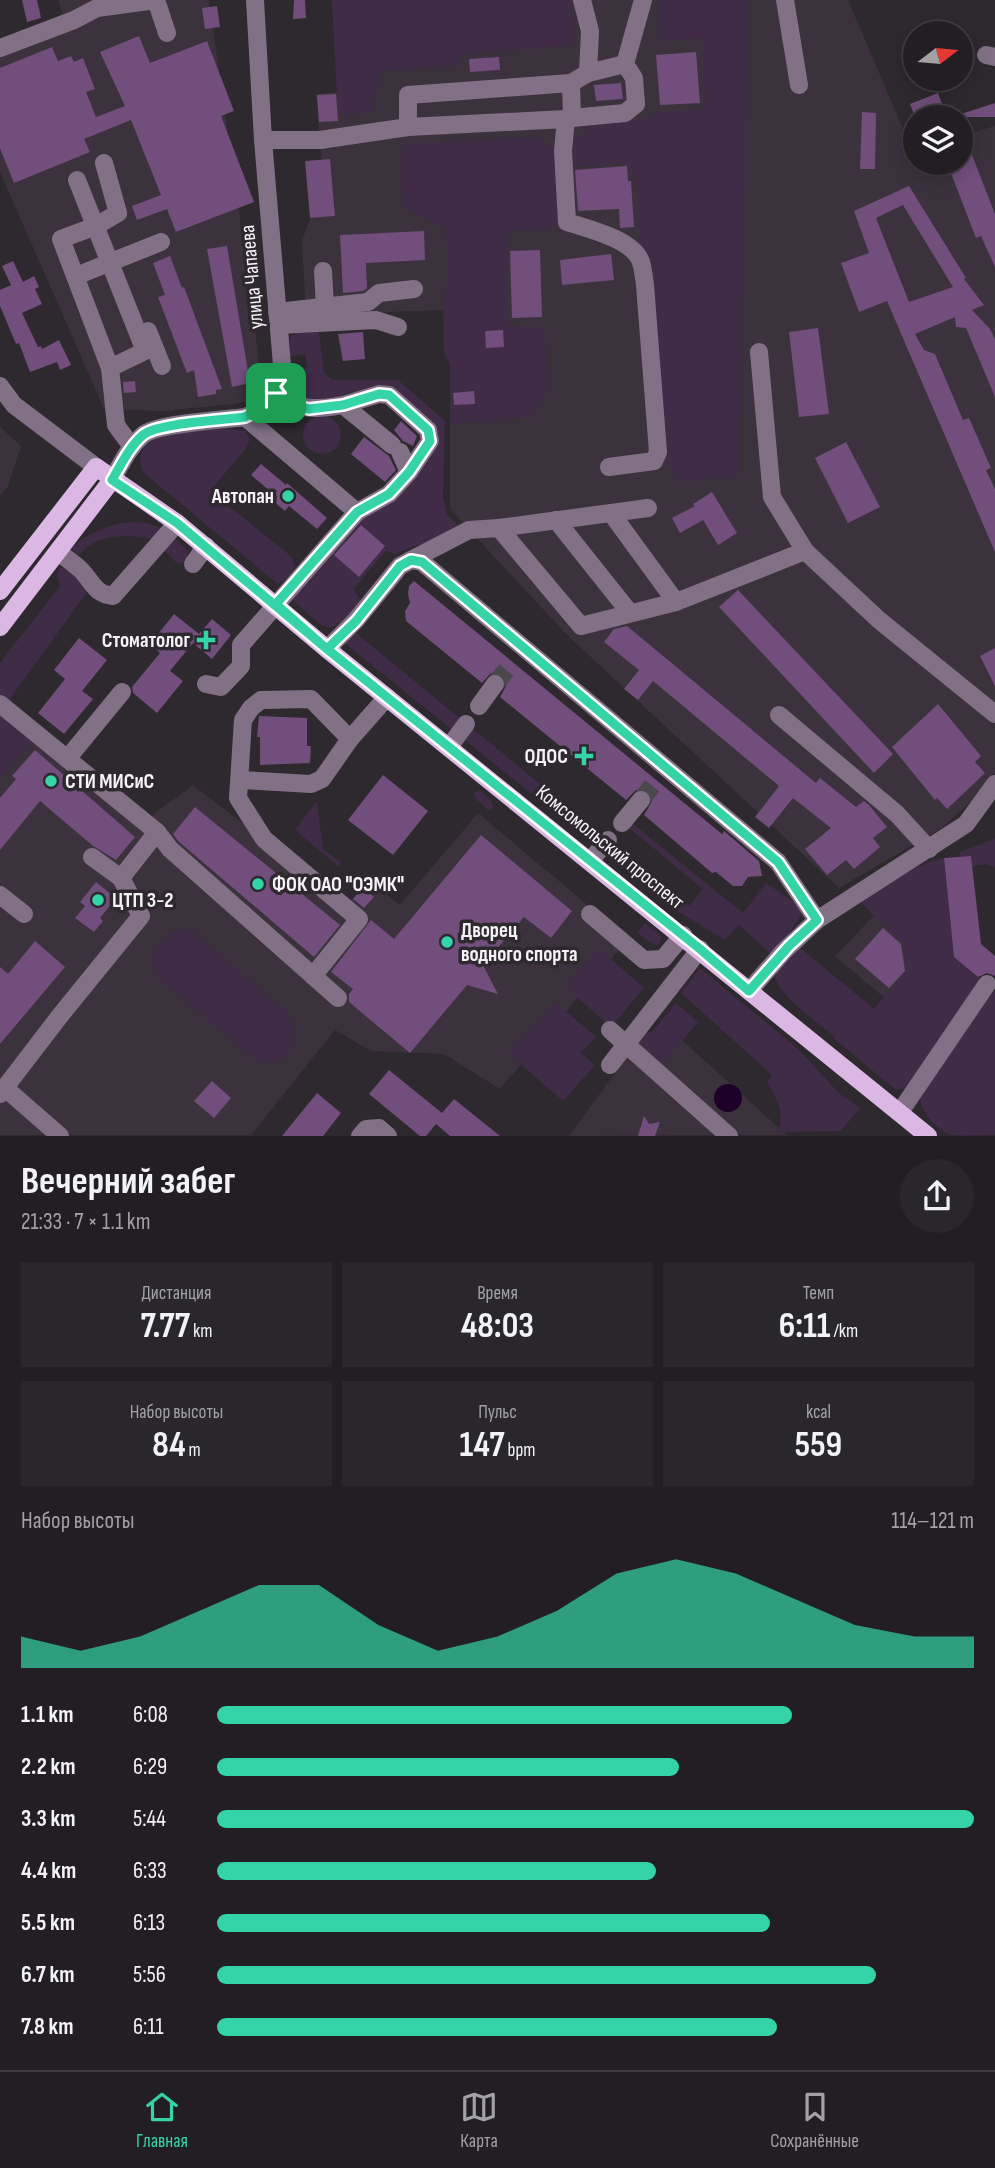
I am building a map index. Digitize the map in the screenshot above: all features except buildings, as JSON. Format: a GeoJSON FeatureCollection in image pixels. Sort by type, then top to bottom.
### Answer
{"type":"FeatureCollection","features":[{"type":"Feature","properties":{"kind":"main road","name":"Комсомольский проспект"},"geometry":{"type":"LineString","coordinates":[[96,467],[206,546],[327,649],[928,1136]]}},
{"type":"Feature","properties":{"kind":"main road"},"geometry":{"type":"LineString","coordinates":[[0,592],[96,467]]}},
{"type":"Feature","properties":{"kind":"main road"},"geometry":{"type":"LineString","coordinates":[[0,627],[112,480]]}},
{"type":"Feature","properties":{"kind":"street"},"geometry":{"type":"LineString","coordinates":[[0,48],[74,20],[95,4],[156,0],[167,33]]}},
{"type":"Feature","properties":{"kind":"street","name":"улица Чапаева"},"geometry":{"type":"LineString","coordinates":[[255,0],[263,140],[282,365],[276,393]]}},
{"type":"Feature","properties":{"kind":"street"},"geometry":{"type":"LineString","coordinates":[[582,0],[590,31],[588,73]]}},
{"type":"Feature","properties":{"kind":"street"},"geometry":{"type":"LineString","coordinates":[[263,140],[320,140],[408,127],[569,119],[625,113],[636,104],[634,78],[625,64],[643,0]]}},
{"type":"Feature","properties":{"kind":"street"},"geometry":{"type":"LineString","coordinates":[[785,0],[799,85]]}},
{"type":"Feature","properties":{"kind":"street"},"geometry":{"type":"LineString","coordinates":[[408,127],[408,95],[571,83],[588,73],[625,64]]}},
{"type":"Feature","properties":{"kind":"street"},"geometry":{"type":"LineString","coordinates":[[571,83],[569,119],[563,151],[567,222],[605,234],[627,246],[640,260],[645,285],[658,452],[654,461],[609,467]]}},
{"type":"Feature","properties":{"kind":"street"},"geometry":{"type":"LineString","coordinates":[[104,163],[118,213],[96,226],[61,239],[110,369],[116,425],[132,447]]}},
{"type":"Feature","properties":{"kind":"street"},"geometry":{"type":"LineString","coordinates":[[77,180],[96,226],[116,264],[149,349],[162,366]]}},
{"type":"Feature","properties":{"kind":"street"},"geometry":{"type":"LineString","coordinates":[[76,276],[116,264],[162,242]]}},
{"type":"Feature","properties":{"kind":"street"},"geometry":{"type":"LineString","coordinates":[[323,271],[326,306]]}},
{"type":"Feature","properties":{"kind":"street"},"geometry":{"type":"LineString","coordinates":[[277,318],[326,306],[368,302],[379,293],[414,289]]}},
{"type":"Feature","properties":{"kind":"street"},"geometry":{"type":"LineString","coordinates":[[277,318],[376,320],[398,327]]}},
{"type":"Feature","properties":{"kind":"street"},"geometry":{"type":"LineString","coordinates":[[110,369],[149,349]]}},
{"type":"Feature","properties":{"kind":"street"},"geometry":{"type":"LineString","coordinates":[[759,352],[772,497],[805,551],[879,620],[995,714]]}},
{"type":"Feature","properties":{"kind":"street"},"geometry":{"type":"LineString","coordinates":[[0,386],[14,405],[96,467]]}},
{"type":"Feature","properties":{"kind":"street"},"geometry":{"type":"LineString","coordinates":[[112,480],[132,447],[145,433],[160,428],[245,417],[269,404],[276,393],[291,404],[309,409],[343,405],[379,394],[389,395],[428,430],[430,441],[409,472],[389,494],[357,512],[242,645],[241,666],[221,687],[206,684]]}},
{"type":"Feature","properties":{"kind":"street"},"geometry":{"type":"LineString","coordinates":[[343,405],[396,448],[409,472]]}},
{"type":"Feature","properties":{"kind":"street"},"geometry":{"type":"LineString","coordinates":[[245,417],[357,512]]}},
{"type":"Feature","properties":{"kind":"street"},"geometry":{"type":"LineString","coordinates":[[327,649],[360,624],[400,566],[469,530],[648,508]]}},
{"type":"Feature","properties":{"kind":"street"},"geometry":{"type":"LineString","coordinates":[[611,513],[676,602]]}},
{"type":"Feature","properties":{"kind":"street"},"geometry":{"type":"LineString","coordinates":[[556,520],[630,613]]}},
{"type":"Feature","properties":{"kind":"street"},"geometry":{"type":"LineString","coordinates":[[58,552],[82,570],[97,591],[113,596],[177,523]]}},
{"type":"Feature","properties":{"kind":"street"},"geometry":{"type":"LineString","coordinates":[[499,528],[581,626],[676,602],[805,551]]}},
{"type":"Feature","properties":{"kind":"street"},"geometry":{"type":"LineString","coordinates":[[193,564],[206,546]]}},
{"type":"Feature","properties":{"kind":"street"},"geometry":{"type":"LineString","coordinates":[[411,560],[422,562],[517,656],[661,774],[778,862],[817,920]]}},
{"type":"Feature","properties":{"kind":"street"},"geometry":{"type":"LineString","coordinates":[[479,706],[495,684]]}},
{"type":"Feature","properties":{"kind":"street"},"geometry":{"type":"LineString","coordinates":[[67,759],[122,692]]}},
{"type":"Feature","properties":{"kind":"street"},"geometry":{"type":"LineString","coordinates":[[240,780],[311,783],[321,779],[350,739],[387,697]]}},
{"type":"Feature","properties":{"kind":"street"},"geometry":{"type":"LineString","coordinates":[[313,976],[359,919],[264,839],[238,798],[243,720],[261,700],[312,699],[350,739]]}},
{"type":"Feature","properties":{"kind":"street"},"geometry":{"type":"LineString","coordinates":[[0,704],[157,832],[170,849],[338,998]]}},
{"type":"Feature","properties":{"kind":"street"},"geometry":{"type":"LineString","coordinates":[[779,715],[897,814],[929,849]]}},
{"type":"Feature","properties":{"kind":"street"},"geometry":{"type":"LineString","coordinates":[[449,747],[466,724]]}},
{"type":"Feature","properties":{"kind":"street"},"geometry":{"type":"LineString","coordinates":[[749,991],[789,946],[817,920],[966,824],[995,783]]}},
{"type":"Feature","properties":{"kind":"street"},"geometry":{"type":"LineString","coordinates":[[622,823],[641,800]]}},
{"type":"Feature","properties":{"kind":"street"},"geometry":{"type":"LineString","coordinates":[[121,878],[157,832]]}},
{"type":"Feature","properties":{"kind":"street"},"geometry":{"type":"LineString","coordinates":[[590,861],[608,840]]}},
{"type":"Feature","properties":{"kind":"street"},"geometry":{"type":"LineString","coordinates":[[60,1136],[3,1091],[141,916],[121,878],[92,857]]}},
{"type":"Feature","properties":{"kind":"street"},"geometry":{"type":"LineString","coordinates":[[0,895],[24,914]]}},
{"type":"Feature","properties":{"kind":"street"},"geometry":{"type":"LineString","coordinates":[[590,914],[644,960],[663,959],[683,935]]}},
{"type":"Feature","properties":{"kind":"street"},"geometry":{"type":"LineString","coordinates":[[610,1065],[700,949]]}},
{"type":"Feature","properties":{"kind":"street"},"geometry":{"type":"LineString","coordinates":[[900,1112],[987,985]]}},
{"type":"Feature","properties":{"kind":"street"},"geometry":{"type":"LineString","coordinates":[[610,1030],[729,1136]]}},
{"type":"Feature","properties":{"kind":"street"},"geometry":{"type":"LineString","coordinates":[[360,1136],[366,1129],[379,1128],[388,1136]]}},
{"type":"Feature","properties":{"kind":"shaded area"},"geometry":{"type":"Polygon","coordinates":[[[58,0],[209,0],[262,388],[254,400],[163,411],[104,409],[0,172],[0,41],[63,15],[58,0]]]}},
{"type":"Feature","properties":{"kind":"shaded area"},"geometry":{"type":"Polygon","coordinates":[[[332,0],[848,0],[903,129],[903,175],[973,175],[973,132],[995,126],[995,779],[942,828],[839,888],[566,634],[450,509],[450,364],[444,352],[443,310],[306,315],[302,241],[310,218],[335,216],[330,159],[322,160],[316,94],[337,92],[332,0]]]}},
{"type":"Feature","properties":{"kind":"shaded area"},"geometry":{"type":"Polygon","coordinates":[[[332,0],[572,0],[574,45],[462,54],[457,66],[382,70],[371,112],[344,115],[337,93],[332,0]]]}},
{"type":"Feature","properties":{"kind":"shaded area"},"geometry":{"type":"Polygon","coordinates":[[[659,0],[748,0],[739,475],[682,482],[664,458],[637,188],[630,163],[571,167],[568,148],[592,122],[640,120],[663,112],[706,109],[702,38],[662,41],[659,0]]]}},
{"type":"Feature","properties":{"kind":"shaded area"},"geometry":{"type":"Polygon","coordinates":[[[539,137],[556,153],[559,224],[552,229],[510,230],[506,248],[508,325],[544,328],[550,386],[532,417],[451,424],[450,364],[444,352],[443,310],[449,266],[445,228],[403,206],[401,150],[406,144],[539,137]]]}},
{"type":"Feature","properties":{"kind":"shaded area"},"geometry":{"type":"Polygon","coordinates":[[[299,329],[319,332],[324,372],[332,380],[398,380],[445,421],[443,497],[447,514],[461,529],[428,544],[413,546],[396,554],[386,551],[353,589],[361,601],[341,622],[328,627],[292,600],[366,511],[384,507],[430,452],[432,444],[378,388],[348,393],[330,401],[316,401],[301,396],[293,388],[291,370],[307,368],[305,354],[290,356],[290,338],[299,329]]]}},
{"type":"Feature","properties":{"kind":"shaded area"},"geometry":{"type":"Polygon","coordinates":[[[322,416],[336,421],[341,435],[336,449],[322,454],[308,449],[303,435],[308,421],[322,416]]]}},
{"type":"Feature","properties":{"kind":"shaded area"},"geometry":{"type":"Polygon","coordinates":[[[0,427],[21,446],[8,486],[0,496],[0,427]]]}},
{"type":"Feature","properties":{"kind":"shaded area"},"geometry":{"type":"Polygon","coordinates":[[[222,428],[245,431],[250,439],[245,450],[210,491],[292,557],[295,568],[278,584],[142,469],[140,457],[148,440],[164,434],[222,428]]]}},
{"type":"Feature","properties":{"kind":"shaded area"},"geometry":{"type":"Polygon","coordinates":[[[129,522],[148,523],[162,529],[153,540],[134,536],[113,537],[94,543],[79,555],[71,548],[98,530],[129,522]]]}},
{"type":"Feature","properties":{"kind":"shaded area"},"geometry":{"type":"Polygon","coordinates":[[[172,536],[187,551],[188,560],[181,564],[162,548],[172,536]]]}},
{"type":"Feature","properties":{"kind":"shaded area"},"geometry":{"type":"Polygon","coordinates":[[[60,567],[76,576],[87,592],[7,703],[0,697],[0,663],[60,586],[57,575],[60,567]]]}},
{"type":"Feature","properties":{"kind":"shaded area"},"geometry":{"type":"Polygon","coordinates":[[[348,634],[357,634],[689,906],[703,889],[628,827],[632,823],[743,913],[766,883],[794,902],[802,913],[787,937],[771,954],[739,925],[725,940],[677,911],[347,645],[345,639],[348,634]]]}},
{"type":"Feature","properties":{"kind":"shaded area"},"geometry":{"type":"Polygon","coordinates":[[[0,711],[35,738],[0,779],[0,711]]]}},
{"type":"Feature","properties":{"kind":"shaded area"},"geometry":{"type":"Polygon","coordinates":[[[0,715],[139,825],[193,785],[348,904],[368,879],[400,905],[478,813],[628,939],[500,1089],[444,1054],[371,1051],[335,1030],[251,1135],[0,1135],[0,715]]]}},
{"type":"Feature","properties":{"kind":"shaded area"},"geometry":{"type":"Polygon","coordinates":[[[481,791],[492,802],[493,808],[488,810],[475,798],[474,792],[481,791]]]}},
{"type":"Feature","properties":{"kind":"shaded area"},"geometry":{"type":"Polygon","coordinates":[[[317,801],[323,849],[341,863],[338,866],[295,830],[317,801]]]}},
{"type":"Feature","properties":{"kind":"shaded area"},"geometry":{"type":"Polygon","coordinates":[[[995,839],[995,867],[986,864],[972,866],[971,856],[959,857],[960,852],[995,839]]]}},
{"type":"Feature","properties":{"kind":"shaded area"},"geometry":{"type":"Polygon","coordinates":[[[944,858],[954,957],[981,980],[909,1085],[903,1089],[895,1089],[788,997],[776,979],[776,972],[799,947],[874,1009],[907,971],[903,943],[861,903],[911,870],[944,858]]]}},
{"type":"Feature","properties":{"kind":"shaded area"},"geometry":{"type":"Polygon","coordinates":[[[887,902],[922,938],[893,1005],[835,956],[887,902]]]}},
{"type":"Feature","properties":{"kind":"shaded area"},"geometry":{"type":"Polygon","coordinates":[[[645,923],[661,936],[659,944],[655,945],[637,933],[645,923]]]}},
{"type":"Feature","properties":{"kind":"shaded area"},"geometry":{"type":"Polygon","coordinates":[[[176,931],[193,932],[285,1010],[291,1022],[293,1044],[283,1059],[263,1060],[249,1055],[159,978],[150,964],[152,958],[159,944],[176,931]]]}},
{"type":"Feature","properties":{"kind":"shaded area"},"geometry":{"type":"Polygon","coordinates":[[[598,948],[644,988],[611,1027],[565,987],[598,948]]]}},
{"type":"Feature","properties":{"kind":"shaded area"},"geometry":{"type":"Polygon","coordinates":[[[700,968],[797,1048],[840,1094],[860,1108],[841,1131],[778,1132],[780,1112],[767,1082],[772,1075],[681,993],[700,968]]]}},
{"type":"Feature","properties":{"kind":"shaded area"},"geometry":{"type":"Polygon","coordinates":[[[992,989],[995,992],[995,1135],[950,1135],[930,1119],[920,1097],[992,989]]]}},
{"type":"Feature","properties":{"kind":"shaded area"},"geometry":{"type":"Polygon","coordinates":[[[555,1002],[596,1037],[581,1053],[595,1065],[563,1101],[509,1054],[555,1002]]]}},
{"type":"Feature","properties":{"kind":"shaded area"},"geometry":{"type":"Polygon","coordinates":[[[676,1003],[698,1022],[662,1064],[640,1046],[676,1003]]]}},
{"type":"Feature","properties":{"kind":"shaded area"},"geometry":{"type":"Polygon","coordinates":[[[672,1031],[787,1135],[569,1136],[645,1032],[672,1031]]]}},
{"type":"Feature","properties":{"kind":"shaded area"},"geometry":{"type":"Polygon","coordinates":[[[728,1084],[738,1088],[742,1098],[738,1108],[728,1112],[718,1108],[714,1098],[718,1088],[728,1084]]]}},
{"type":"Feature","properties":{"kind":"tunnel"},"geometry":{"type":"LineString","coordinates":[[495,684],[512,663]]}},
{"type":"Feature","properties":{"kind":"tunnel"},"geometry":{"type":"LineString","coordinates":[[641,800],[656,781]]}},
{"type":"Feature","properties":{"kind":"place","name":"Автопан"},"geometry":{"type":"Point","coordinates":[288,496]}},
{"type":"Feature","properties":{"kind":"place","name":"Стоматолог"},"geometry":{"type":"Point","coordinates":[206,640]}},
{"type":"Feature","properties":{"kind":"place","name":"ОДОС"},"geometry":{"type":"Point","coordinates":[584,756]}},
{"type":"Feature","properties":{"kind":"place","name":"СТИ МИСиС"},"geometry":{"type":"Point","coordinates":[51,781]}},
{"type":"Feature","properties":{"kind":"place","name":"ФОК ОАО \"ОЭМК\""},"geometry":{"type":"Point","coordinates":[258,884]}},
{"type":"Feature","properties":{"kind":"place","name":"ЦТП 3-2"},"geometry":{"type":"Point","coordinates":[98,900]}},
{"type":"Feature","properties":{"kind":"place","name":"Дворец водного спорта"},"geometry":{"type":"Point","coordinates":[447,942]}},
{"type":"Feature","properties":{"kind":"route"},"geometry":{"type":"LineString","coordinates":[[276,393],[269,404],[245,417],[160,428],[145,433],[132,447],[112,480],[177,523],[327,649],[749,991],[789,946],[817,920],[778,862],[422,562],[411,560],[400,566],[356,621],[327,649],[276,604],[357,512],[389,494],[409,472],[430,441],[428,430],[389,395],[379,394],[343,405],[309,409],[291,404],[276,393]]}}]}
